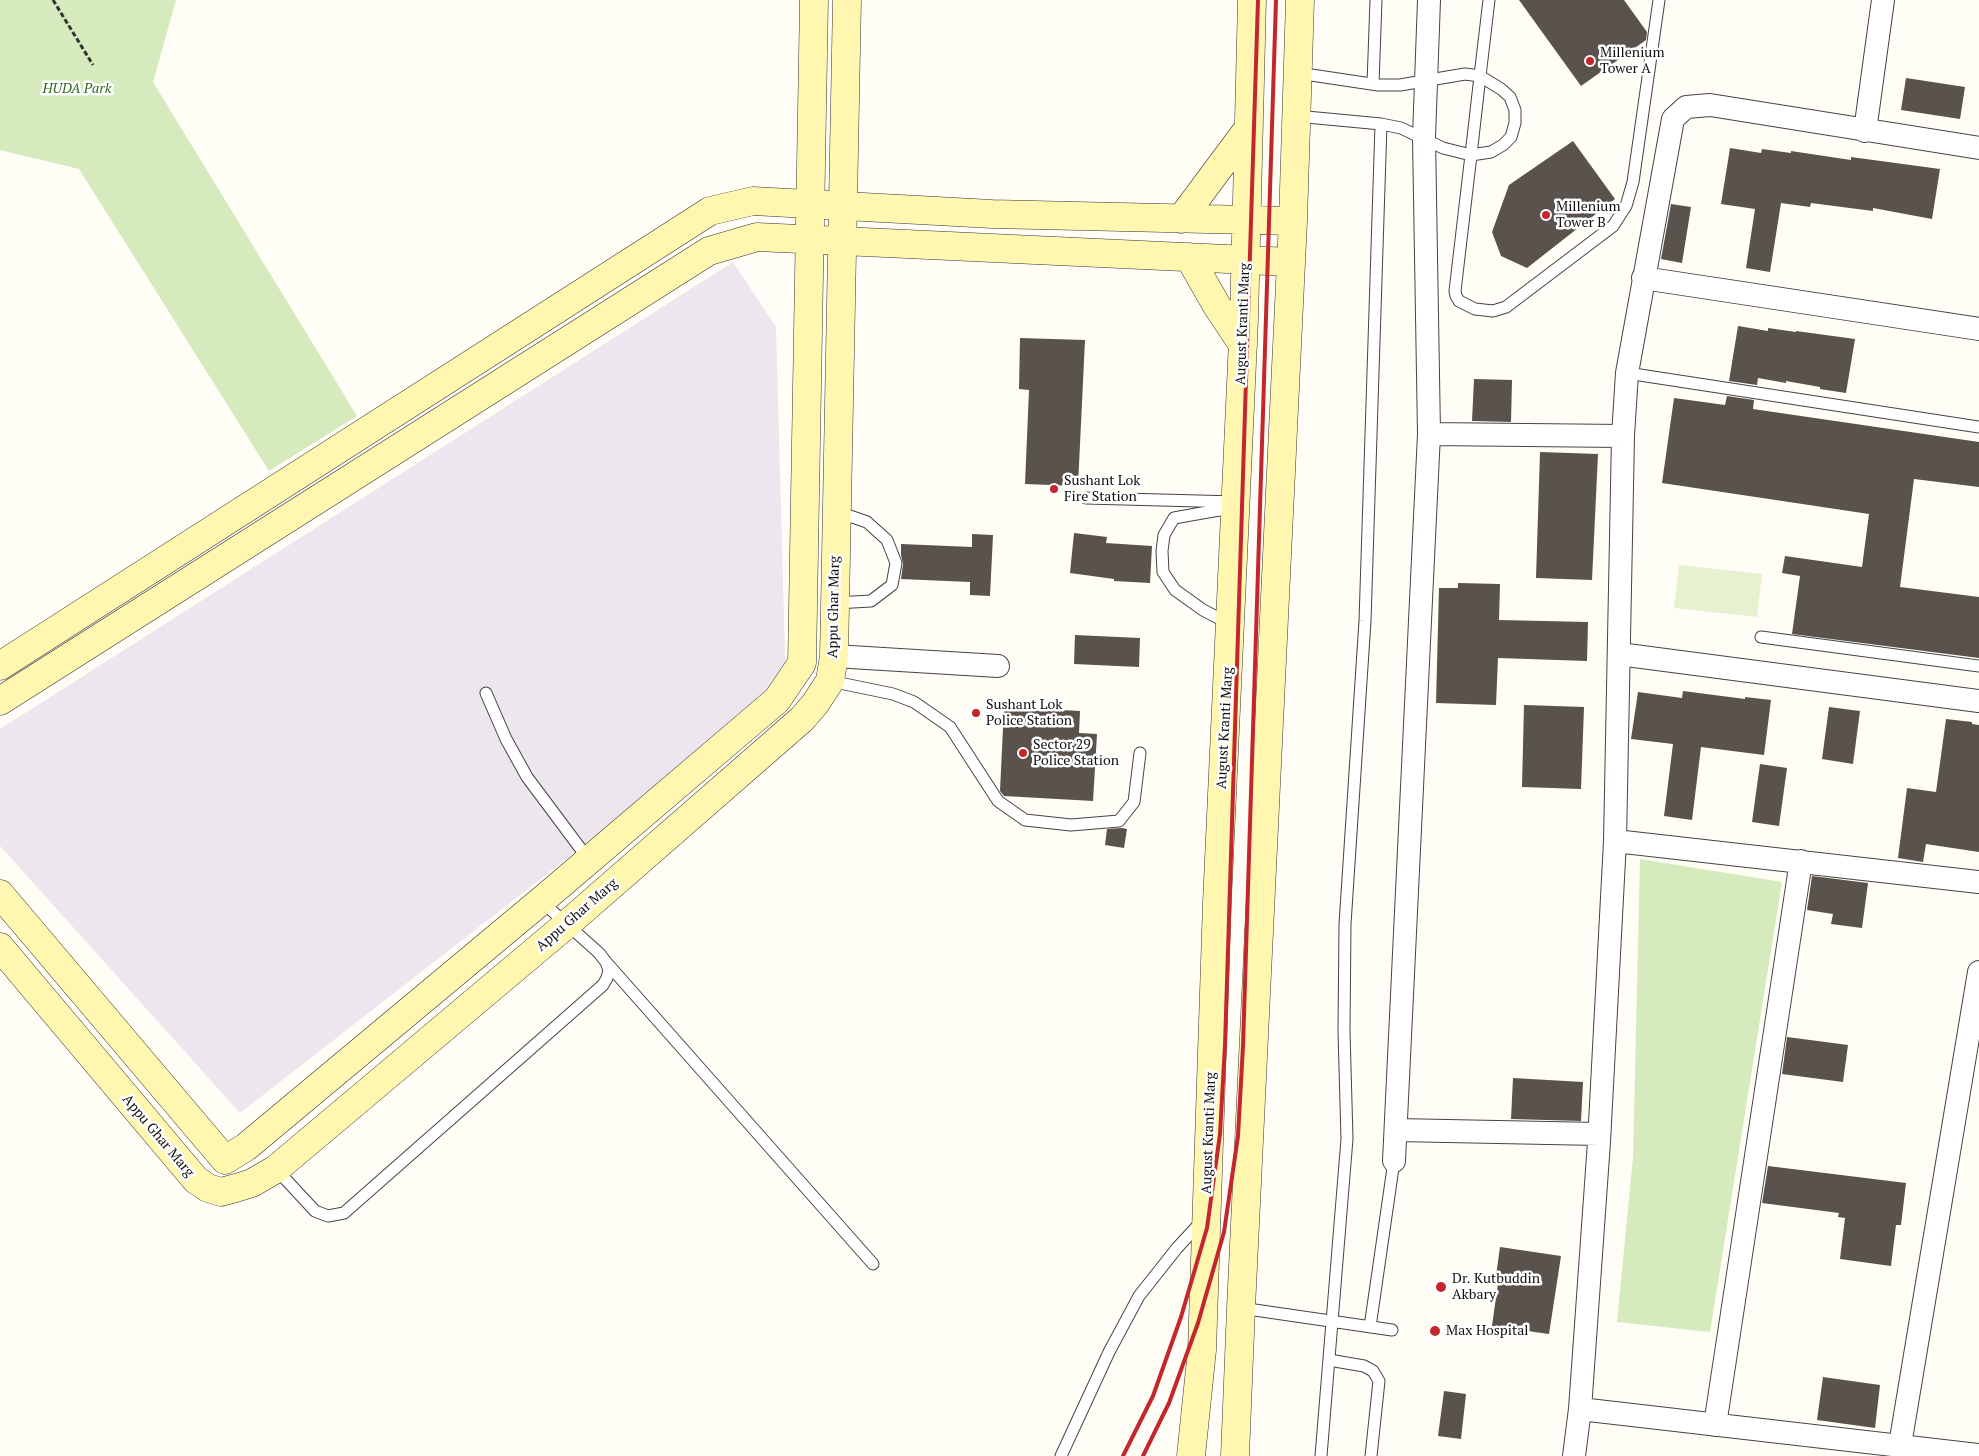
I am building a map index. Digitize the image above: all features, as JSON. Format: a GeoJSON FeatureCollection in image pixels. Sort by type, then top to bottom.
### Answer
{"type":"FeatureCollection","features":[{"type":"Feature","properties":{"kind":"street"},"geometry":{"type":"LineString","coordinates":[[217,1191],[225,1160],[246,1147],[541,901],[777,700],[802,663],[808,239],[814,0]]}},
{"type":"Feature","properties":{"kind":"street","name":"Appu Ghar Marg"},"geometry":{"type":"LineString","coordinates":[[0,947],[196,1180],[208,1188],[221,1192],[252,1183],[276,1169],[566,925],[802,719],[815,704],[832,668],[848,0]]}},
{"type":"Feature","properties":{"kind":"street","name":"August Kranti Marg"},"geometry":{"type":"LineString","coordinates":[[1191,1456],[1202,1350],[1217,903],[1243,345],[1252,0]]}},
{"type":"Feature","properties":{"kind":"street"},"geometry":{"type":"LineString","coordinates":[[1235,1456],[1293,221],[1300,0]]}},
{"type":"Feature","properties":{"kind":"street"},"geometry":{"type":"LineString","coordinates":[[1394,1161],[1429,434],[1424,138],[1429,0]]}},
{"type":"Feature","properties":{"kind":"street"},"geometry":{"type":"LineString","coordinates":[[1865,131],[1883,0]]}},
{"type":"Feature","properties":{"kind":"street"},"geometry":{"type":"LineString","coordinates":[[1574,1456],[1580,1409],[1599,1134],[1616,841],[1623,436],[1627,373],[1673,119],[1686,106],[1710,105],[1979,148]]}},
{"type":"Feature","properties":{"kind":"street"},"geometry":{"type":"LineString","coordinates":[[1181,219],[1248,129]]}},
{"type":"Feature","properties":{"kind":"street"},"geometry":{"type":"LineString","coordinates":[[0,666],[710,212],[753,201],[992,214],[1293,221]]}},
{"type":"Feature","properties":{"kind":"street"},"geometry":{"type":"LineString","coordinates":[[0,701],[709,251],[757,237],[1291,262]]}},
{"type":"Feature","properties":{"kind":"street"},"geometry":{"type":"LineString","coordinates":[[1188,257],[1216,306],[1243,345]]}},
{"type":"Feature","properties":{"kind":"street"},"geometry":{"type":"LineString","coordinates":[[1643,278],[1979,329]]}},
{"type":"Feature","properties":{"kind":"street"},"geometry":{"type":"LineString","coordinates":[[1429,434],[1623,436]]}},
{"type":"Feature","properties":{"kind":"street"},"geometry":{"type":"LineString","coordinates":[[1619,654],[1979,701]]}},
{"type":"Feature","properties":{"kind":"street"},"geometry":{"type":"LineString","coordinates":[[802,663],[832,668],[998,666]]}},
{"type":"Feature","properties":{"kind":"street"},"geometry":{"type":"LineString","coordinates":[[1616,841],[1979,882]]}},
{"type":"Feature","properties":{"kind":"street"},"geometry":{"type":"LineString","coordinates":[[1715,1425],[1801,861]]}},
{"type":"Feature","properties":{"kind":"street"},"geometry":{"type":"LineString","coordinates":[[0,894],[225,1160]]}},
{"type":"Feature","properties":{"kind":"street"},"geometry":{"type":"LineString","coordinates":[[1900,1446],[1979,972]]}},
{"type":"Feature","properties":{"kind":"street"},"geometry":{"type":"LineString","coordinates":[[1396,1130],[1599,1134]]}},
{"type":"Feature","properties":{"kind":"street"},"geometry":{"type":"LineString","coordinates":[[1580,1409],[1979,1455]]}},
{"type":"Feature","properties":{"kind":"lane"},"geometry":{"type":"LineString","coordinates":[[1373,84],[1376,0]]}},
{"type":"Feature","properties":{"kind":"lane"},"geometry":{"type":"LineString","coordinates":[[1489,0],[1455,291],[1459,301],[1468,306],[1475,309],[1493,311],[1506,307],[1525,294],[1613,226],[1626,206],[1633,182],[1659,0]]}},
{"type":"Feature","properties":{"kind":"lane"},"geometry":{"type":"LineString","coordinates":[[1296,116],[1381,124],[1401,128],[1443,148],[1471,155],[1491,152],[1504,145],[1512,137],[1515,123],[1515,110],[1510,97],[1480,76],[1465,74],[1400,85],[1373,84],[1298,73]]}},
{"type":"Feature","properties":{"kind":"lane"},"geometry":{"type":"LineString","coordinates":[[1321,1456],[1347,1139],[1344,1031],[1345,924],[1365,611],[1381,124]]}},
{"type":"Feature","properties":{"kind":"lane"},"geometry":{"type":"LineString","coordinates":[[1627,373],[1979,427]]}},
{"type":"Feature","properties":{"kind":"lane"},"geometry":{"type":"LineString","coordinates":[[1086,498],[1236,506]]}},
{"type":"Feature","properties":{"kind":"lane"},"geometry":{"type":"LineString","coordinates":[[1230,624],[1203,610],[1175,590],[1164,572],[1162,551],[1164,535],[1174,518],[1236,506]]}},
{"type":"Feature","properties":{"kind":"lane"},"geometry":{"type":"LineString","coordinates":[[835,603],[871,601],[892,585],[896,563],[886,540],[867,522],[836,512]]}},
{"type":"Feature","properties":{"kind":"lane"},"geometry":{"type":"LineString","coordinates":[[1760,637],[1979,666]]}},
{"type":"Feature","properties":{"kind":"lane"},"geometry":{"type":"LineString","coordinates":[[832,668],[914,702],[950,727],[998,801],[1025,820],[1071,825],[1119,821],[1134,802],[1140,753]]}},
{"type":"Feature","properties":{"kind":"lane"},"geometry":{"type":"LineString","coordinates":[[486,693],[506,739],[527,777],[589,860]]}},
{"type":"Feature","properties":{"kind":"lane"},"geometry":{"type":"LineString","coordinates":[[541,901],[598,952],[873,1264]]}},
{"type":"Feature","properties":{"kind":"lane"},"geometry":{"type":"LineString","coordinates":[[276,1169],[315,1211],[328,1216],[344,1213],[603,985],[609,970],[606,962]]}},
{"type":"Feature","properties":{"kind":"lane"},"geometry":{"type":"LineString","coordinates":[[1370,1327],[1394,1161]]}},
{"type":"Feature","properties":{"kind":"lane"},"geometry":{"type":"LineString","coordinates":[[1061,1456],[1109,1352],[1138,1296],[1206,1216]]}},
{"type":"Feature","properties":{"kind":"lane"},"geometry":{"type":"LineString","coordinates":[[1241,1308],[1392,1330]]}},
{"type":"Feature","properties":{"kind":"lane"},"geometry":{"type":"LineString","coordinates":[[1329,1360],[1364,1366],[1373,1371],[1379,1381],[1371,1456]]}},
{"type":"Feature","properties":{"kind":"path"},"geometry":{"type":"LineString","coordinates":[[53,0],[93,64]]}},
{"type":"Feature","properties":{"kind":"shaded area"},"geometry":{"type":"Polygon","coordinates":[[[733,262],[776,327],[786,688],[240,1113],[0,846],[0,729],[733,262]]]}},
{"type":"Feature","properties":{"kind":"green space","name":"HUDA Park"},"geometry":{"type":"Polygon","coordinates":[[[0,0],[176,0],[153,82],[357,416],[269,471],[79,169],[0,150],[0,0]]]}},
{"type":"Feature","properties":{"kind":"green space"},"geometry":{"type":"Polygon","coordinates":[[[1679,565],[1762,574],[1757,617],[1674,608],[1679,565]]]}},
{"type":"Feature","properties":{"kind":"green space"},"geometry":{"type":"Polygon","coordinates":[[[1640,859],[1782,882],[1710,1332],[1617,1322],[1633,1157],[1640,859]]]}},
{"type":"Feature","properties":{"kind":"building","name":"Millenium Tower A"},"geometry":{"type":"Polygon","coordinates":[[[1519,0],[1624,0],[1647,32],[1646,40],[1581,86],[1519,0]]]}},
{"type":"Feature","properties":{"kind":"building"},"geometry":{"type":"Polygon","coordinates":[[[1906,78],[1965,87],[1960,119],[1901,110],[1906,78]]]}},
{"type":"Feature","properties":{"kind":"building","name":"Millenium Tower B"},"geometry":{"type":"Polygon","coordinates":[[[1573,141],[1615,199],[1527,268],[1501,256],[1492,232],[1509,185],[1573,141]]]}},
{"type":"Feature","properties":{"kind":"building"},"geometry":{"type":"Polygon","coordinates":[[[1730,148],[1761,153],[1762,149],[1791,153],[1791,151],[1851,160],[1851,157],[1940,169],[1932,219],[1873,208],[1873,211],[1811,203],[1810,207],[1781,203],[1770,272],[1746,268],[1755,209],[1721,204],[1730,148]]]}},
{"type":"Feature","properties":{"kind":"building"},"geometry":{"type":"Polygon","coordinates":[[[1671,204],[1691,207],[1682,263],[1661,259],[1671,204]]]}},
{"type":"Feature","properties":{"kind":"building"},"geometry":{"type":"Polygon","coordinates":[[[1738,326],[1768,331],[1768,328],[1855,339],[1846,393],[1786,381],[1786,383],[1758,378],[1757,385],[1729,381],[1738,326]]]}},
{"type":"Feature","properties":{"kind":"building"},"geometry":{"type":"Polygon","coordinates":[[[1020,338],[1085,340],[1078,486],[1025,484],[1029,390],[1019,389],[1020,338]]]}},
{"type":"Feature","properties":{"kind":"building"},"geometry":{"type":"Polygon","coordinates":[[[1474,379],[1512,380],[1511,422],[1472,421],[1474,379]]]}},
{"type":"Feature","properties":{"kind":"building"},"geometry":{"type":"Polygon","coordinates":[[[1727,396],[1754,400],[1753,409],[1979,442],[1979,487],[1914,479],[1900,587],[1979,597],[1979,658],[1792,634],[1800,576],[1782,573],[1785,556],[1862,567],[1869,514],[1662,483],[1674,398],[1725,405],[1727,396]]]}},
{"type":"Feature","properties":{"kind":"building"},"geometry":{"type":"Polygon","coordinates":[[[1540,452],[1598,454],[1592,580],[1536,578],[1540,452]]]}},
{"type":"Feature","properties":{"kind":"building"},"geometry":{"type":"Polygon","coordinates":[[[1074,533],[1107,537],[1106,543],[1152,546],[1150,583],[1114,581],[1114,579],[1070,573],[1074,533]]]}},
{"type":"Feature","properties":{"kind":"building"},"geometry":{"type":"Polygon","coordinates":[[[972,534],[993,535],[990,596],[970,595],[970,582],[901,579],[903,564],[901,544],[972,547],[972,534]]]}},
{"type":"Feature","properties":{"kind":"building"},"geometry":{"type":"Polygon","coordinates":[[[1458,583],[1500,584],[1499,620],[1588,622],[1587,661],[1498,658],[1496,705],[1436,703],[1439,588],[1458,588],[1458,583]]]}},
{"type":"Feature","properties":{"kind":"building"},"geometry":{"type":"Polygon","coordinates":[[[1075,635],[1140,638],[1139,667],[1074,664],[1075,635]]]}},
{"type":"Feature","properties":{"kind":"building"},"geometry":{"type":"Polygon","coordinates":[[[1683,691],[1745,699],[1745,697],[1771,700],[1764,755],[1701,747],[1692,820],[1664,816],[1673,744],[1631,739],[1638,692],[1682,698],[1683,691]]]}},
{"type":"Feature","properties":{"kind":"building"},"geometry":{"type":"Polygon","coordinates":[[[1524,705],[1584,707],[1581,789],[1522,787],[1524,705]]]}},
{"type":"Feature","properties":{"kind":"building","name":"Sector 29 Police Station"},"geometry":{"type":"Polygon","coordinates":[[[1004,707],[1080,711],[1079,733],[1097,734],[1093,801],[1004,796],[1000,791],[1004,707]]]}},
{"type":"Feature","properties":{"kind":"building"},"geometry":{"type":"Polygon","coordinates":[[[1829,707],[1860,711],[1853,764],[1822,759],[1829,707]]]}},
{"type":"Feature","properties":{"kind":"building"},"geometry":{"type":"Polygon","coordinates":[[[1946,719],[1972,722],[1972,724],[1979,725],[1979,852],[1926,844],[1923,862],[1898,858],[1907,788],[1936,792],[1946,719]]]}},
{"type":"Feature","properties":{"kind":"building"},"geometry":{"type":"Polygon","coordinates":[[[1760,764],[1787,768],[1779,826],[1752,822],[1760,764]]]}},
{"type":"Feature","properties":{"kind":"building"},"geometry":{"type":"Polygon","coordinates":[[[1107,829],[1127,829],[1124,848],[1105,845],[1107,829]]]}},
{"type":"Feature","properties":{"kind":"building"},"geometry":{"type":"Polygon","coordinates":[[[1812,876],[1868,883],[1862,928],[1831,924],[1833,914],[1807,910],[1812,876]]]}},
{"type":"Feature","properties":{"kind":"building"},"geometry":{"type":"Polygon","coordinates":[[[1787,1037],[1848,1045],[1843,1082],[1782,1074],[1787,1037]]]}},
{"type":"Feature","properties":{"kind":"building"},"geometry":{"type":"Polygon","coordinates":[[[1513,1078],[1583,1082],[1581,1121],[1511,1119],[1513,1078]]]}},
{"type":"Feature","properties":{"kind":"building"},"geometry":{"type":"Polygon","coordinates":[[[1768,1166],[1906,1183],[1901,1225],[1896,1225],[1891,1266],[1840,1259],[1845,1218],[1838,1217],[1839,1213],[1762,1203],[1768,1166]]]}},
{"type":"Feature","properties":{"kind":"building"},"geometry":{"type":"Polygon","coordinates":[[[1500,1247],[1561,1256],[1549,1334],[1492,1326],[1498,1283],[1495,1283],[1500,1247]]]}},
{"type":"Feature","properties":{"kind":"building"},"geometry":{"type":"Polygon","coordinates":[[[1823,1377],[1880,1385],[1875,1428],[1817,1420],[1823,1377]]]}},
{"type":"Feature","properties":{"kind":"building"},"geometry":{"type":"Polygon","coordinates":[[[1444,1391],[1466,1394],[1461,1439],[1438,1436],[1444,1391]]]}},
{"type":"Feature","properties":{"kind":"railway"},"geometry":{"type":"LineString","coordinates":[[1123,1456],[1153,1396],[1181,1317],[1207,1228],[1220,1134],[1225,1045],[1258,0]]}},
{"type":"Feature","properties":{"kind":"railway"},"geometry":{"type":"LineString","coordinates":[[1143,1456],[1169,1403],[1198,1323],[1224,1232],[1238,1136],[1243,1046],[1276,0]]}},
{"type":"Feature","properties":{"kind":"place","name":"Millenium Tower A"},"geometry":{"type":"Point","coordinates":[1590,61]}},
{"type":"Feature","properties":{"kind":"place","name":"Millenium Tower B"},"geometry":{"type":"Point","coordinates":[1546,215]}},
{"type":"Feature","properties":{"kind":"place","name":"Sushant Lok Fire Station"},"geometry":{"type":"Point","coordinates":[1054,489]}},
{"type":"Feature","properties":{"kind":"place","name":"Sushant Lok Police Station"},"geometry":{"type":"Point","coordinates":[976,713]}},
{"type":"Feature","properties":{"kind":"place","name":"Sector 29 Police Station"},"geometry":{"type":"Point","coordinates":[1023,753]}},
{"type":"Feature","properties":{"kind":"place","name":"Dr. Kutbuddin Akbary"},"geometry":{"type":"Point","coordinates":[1441,1287]}},
{"type":"Feature","properties":{"kind":"place","name":"Max Hospital"},"geometry":{"type":"Point","coordinates":[1435,1331]}}]}
